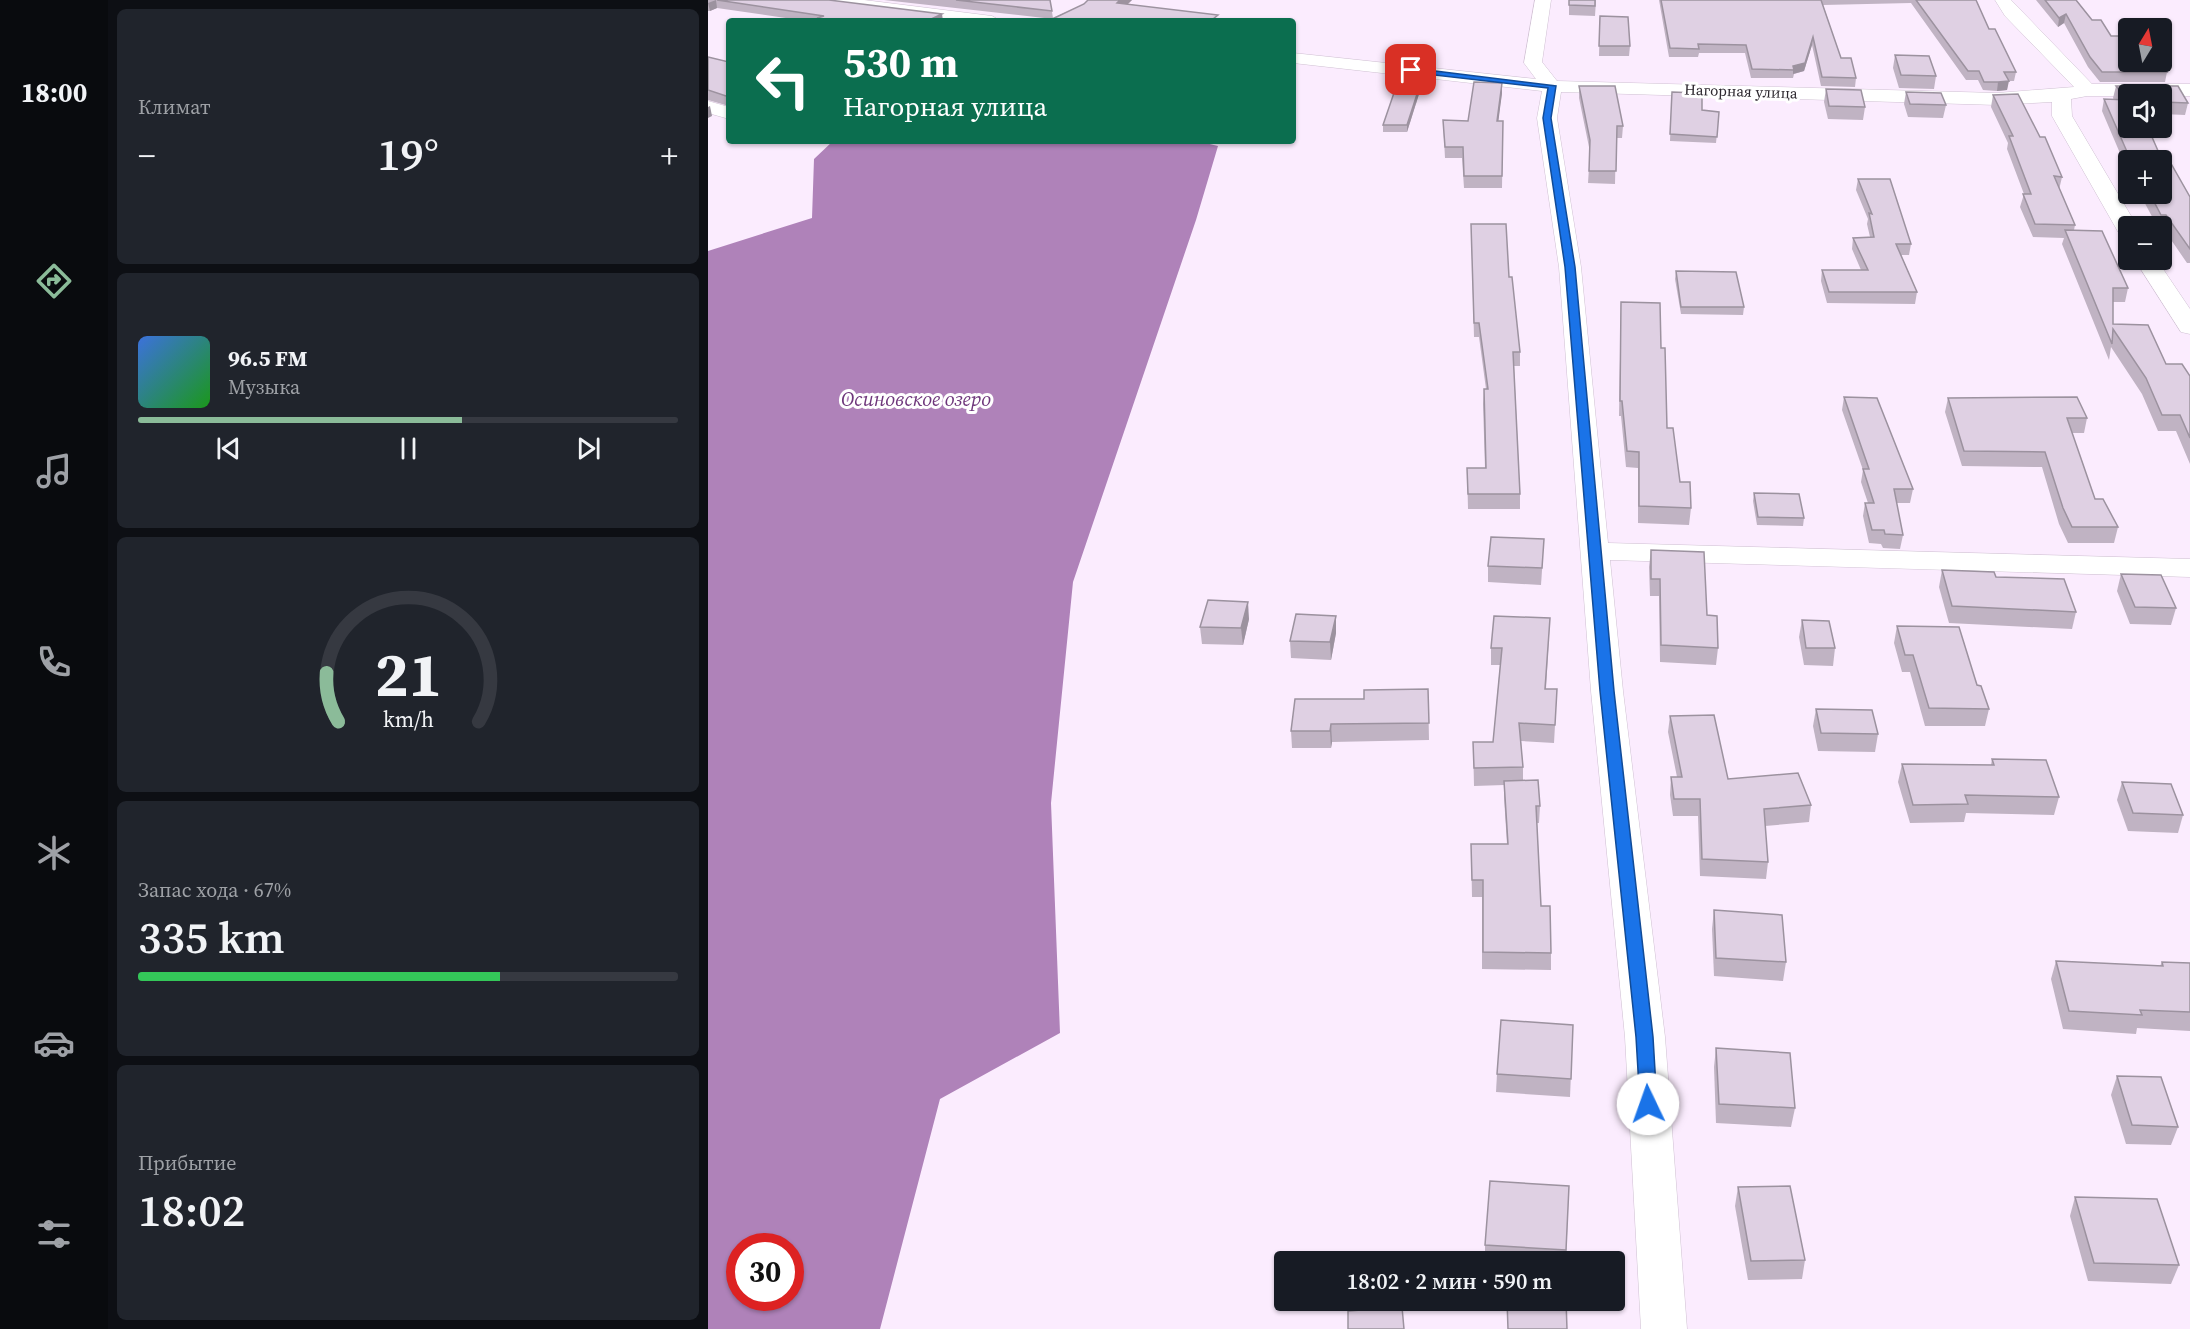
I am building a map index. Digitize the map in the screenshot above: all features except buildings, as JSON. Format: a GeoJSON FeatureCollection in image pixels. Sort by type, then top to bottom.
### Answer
{"type":"FeatureCollection","features":[{"type":"Feature","properties":{"kind":"street"},"geometry":{"type":"LineString","coordinates":[[824,0],[968,18]]}},
{"type":"Feature","properties":{"kind":"street"},"geometry":{"type":"LineString","coordinates":[[1543,0],[1533,63],[1552,86],[1547,118],[1570,267],[1607,691],[1645,1037],[1664,1329]]}},
{"type":"Feature","properties":{"kind":"street"},"geometry":{"type":"LineString","coordinates":[[2003,0],[2011,12],[2087,90]]}},
{"type":"Feature","properties":{"kind":"street","name":"Нагорная улица"},"geometry":{"type":"LineString","coordinates":[[1296,58],[1552,86],[1953,98],[2061,96],[2087,90],[2190,90]]}},
{"type":"Feature","properties":{"kind":"street"},"geometry":{"type":"LineString","coordinates":[[2061,96],[2062,116],[2120,216]]}},
{"type":"Feature","properties":{"kind":"street"},"geometry":{"type":"LineString","coordinates":[[708,107],[726,112]]}},
{"type":"Feature","properties":{"kind":"street"},"geometry":{"type":"LineString","coordinates":[[2153,270],[2190,327]]}},
{"type":"Feature","properties":{"kind":"street"},"geometry":{"type":"LineString","coordinates":[[1595,551],[2190,568]]}},
{"type":"Feature","properties":{"kind":"water","name":"Осиновское озеро"},"geometry":{"type":"Polygon","coordinates":[[[830,144],[1210,144],[1218,146],[1196,220],[1073,582],[1051,803],[1060,1033],[940,1099],[880,1329],[708,1329],[708,251],[812,218],[814,159],[830,144]]]}},
{"type":"Feature","properties":{"kind":"route"},"geometry":{"type":"LineString","coordinates":[[1411,70],[1552,86],[1547,118],[1570,267],[1607,691],[1645,1037],[1648,1104]]}}]}
